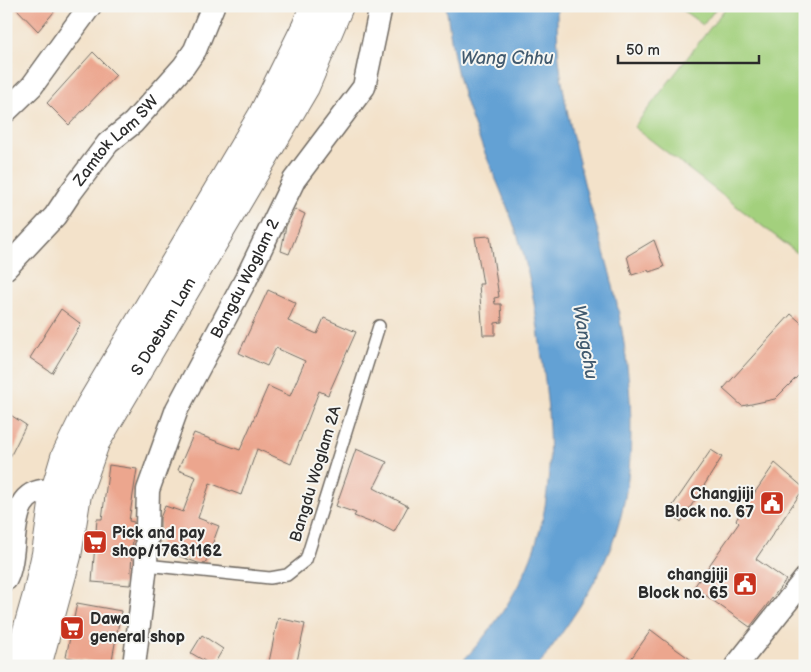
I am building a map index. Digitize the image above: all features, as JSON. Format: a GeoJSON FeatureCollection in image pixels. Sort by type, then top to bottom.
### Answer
{"type":"FeatureCollection","features":[{"type":"Feature","properties":{"kind":"highway","name":"S Doebum Lam"},"geometry":{"type":"LineString","coordinates":[[17,666],[37,596],[46,554],[54,491],[64,457],[77,430],[262,116],[306,28],[314,6]]}},
{"type":"Feature","properties":{"kind":"highway","name":"S Doebum Lam"},"geometry":{"type":"LineString","coordinates":[[37,666],[65,564],[77,494],[95,443],[305,87],[339,6]]}},
{"type":"Feature","properties":{"kind":"street"},"geometry":{"type":"LineString","coordinates":[[6,111],[32,86],[90,6]]}},
{"type":"Feature","properties":{"kind":"street","name":"Zamtok Lam SW"},"geometry":{"type":"LineString","coordinates":[[6,268],[55,216],[70,192],[108,143],[134,123],[184,66],[195,50],[213,6]]}},
{"type":"Feature","properties":{"kind":"street","name":"Bangdu Woglam 2"},"geometry":{"type":"LineString","coordinates":[[134,666],[146,565],[148,490],[177,409],[246,278],[294,180],[364,87],[381,6]]}},
{"type":"Feature","properties":{"kind":"street"},"geometry":{"type":"LineString","coordinates":[[6,579],[12,561],[16,517],[22,504],[35,491],[41,489],[54,491]]}},
{"type":"Feature","properties":{"kind":"street"},"geometry":{"type":"LineString","coordinates":[[736,666],[805,579]]}},
{"type":"Feature","properties":{"kind":"lane","name":"Bangdu Woglam 2A"},"geometry":{"type":"LineString","coordinates":[[146,565],[270,578],[287,575],[306,560],[379,326]]}},
{"type":"Feature","properties":{"kind":"green space"},"geometry":{"type":"Polygon","coordinates":[[[677,6],[718,6],[703,25],[677,6]]]}},
{"type":"Feature","properties":{"kind":"green space"},"geometry":{"type":"Polygon","coordinates":[[[727,6],[805,6],[805,259],[634,127],[727,6]]]}},
{"type":"Feature","properties":{"kind":"water","name":"Wang Chhu"},"geometry":{"type":"Polygon","coordinates":[[[446,6],[557,6],[558,53],[565,101],[585,185],[614,290],[625,354],[631,420],[627,485],[621,517],[611,547],[596,579],[578,609],[538,666],[458,666],[490,630],[514,594],[531,557],[542,520],[548,482],[549,441],[547,398],[535,309],[527,267],[513,223],[478,137],[462,91],[446,6]]]}},
{"type":"Feature","properties":{"kind":"building"},"geometry":{"type":"Polygon","coordinates":[[[14,6],[59,6],[38,31],[14,6]]]}},
{"type":"Feature","properties":{"kind":"building"},"geometry":{"type":"Polygon","coordinates":[[[93,52],[116,75],[69,125],[47,103],[93,52]]]}},
{"type":"Feature","properties":{"kind":"building"},"geometry":{"type":"Polygon","coordinates":[[[295,209],[305,214],[289,254],[281,251],[286,226],[295,209]]]}},
{"type":"Feature","properties":{"kind":"building"},"geometry":{"type":"Polygon","coordinates":[[[490,236],[499,297],[494,298],[495,304],[501,304],[502,322],[495,323],[495,335],[483,335],[479,284],[483,284],[475,237],[490,236]]]}},
{"type":"Feature","properties":{"kind":"building"},"geometry":{"type":"Polygon","coordinates":[[[654,240],[664,267],[632,275],[627,256],[654,240]]]}},
{"type":"Feature","properties":{"kind":"building"},"geometry":{"type":"Polygon","coordinates":[[[268,290],[296,303],[288,321],[317,334],[324,318],[356,332],[328,395],[319,391],[291,464],[257,449],[241,495],[210,483],[198,518],[219,526],[205,564],[198,563],[160,549],[160,518],[165,506],[183,512],[196,477],[178,470],[194,433],[240,450],[268,386],[290,396],[305,361],[276,348],[267,366],[239,353],[268,290]]]}},
{"type":"Feature","properties":{"kind":"building"},"geometry":{"type":"Polygon","coordinates":[[[61,309],[81,324],[52,373],[30,358],[61,309]]]}},
{"type":"Feature","properties":{"kind":"building"},"geometry":{"type":"Polygon","coordinates":[[[791,314],[805,326],[805,369],[775,399],[742,406],[723,389],[791,314]]]}},
{"type":"Feature","properties":{"kind":"building"},"geometry":{"type":"Polygon","coordinates":[[[6,412],[26,425],[6,465],[6,412]]]}},
{"type":"Feature","properties":{"kind":"building"},"geometry":{"type":"Polygon","coordinates":[[[356,449],[387,462],[374,488],[408,506],[394,532],[373,521],[372,523],[354,516],[356,513],[336,506],[356,449]]]}},
{"type":"Feature","properties":{"kind":"building"},"geometry":{"type":"Polygon","coordinates":[[[711,450],[722,457],[681,522],[669,511],[711,450]]]}},
{"type":"Feature","properties":{"kind":"building"},"geometry":{"type":"Polygon","coordinates":[[[775,463],[804,488],[756,559],[786,580],[750,627],[694,587],[739,523],[736,520],[775,463]]]}},
{"type":"Feature","properties":{"kind":"building"},"geometry":{"type":"Polygon","coordinates":[[[109,465],[137,469],[129,521],[134,522],[130,585],[92,582],[97,519],[102,519],[109,465]]]}},
{"type":"Feature","properties":{"kind":"building"},"geometry":{"type":"Polygon","coordinates":[[[77,603],[121,611],[111,665],[66,657],[77,603]]]}},
{"type":"Feature","properties":{"kind":"building"},"geometry":{"type":"Polygon","coordinates":[[[278,618],[305,624],[296,666],[269,662],[278,618]]]}},
{"type":"Feature","properties":{"kind":"building"},"geometry":{"type":"Polygon","coordinates":[[[651,630],[676,649],[700,666],[626,666],[651,630]]]}},
{"type":"Feature","properties":{"kind":"building"},"geometry":{"type":"Polygon","coordinates":[[[202,635],[223,649],[213,666],[191,653],[202,635]]]}},
{"type":"Feature","properties":{"kind":"place","name":"Changjiji Block no. 67"},"geometry":{"type":"Point","coordinates":[772,503]}},
{"type":"Feature","properties":{"kind":"place","name":"Pick and pay shop/17631162"},"geometry":{"type":"Point","coordinates":[95,542]}},
{"type":"Feature","properties":{"kind":"place","name":"changjiji Block no. 65"},"geometry":{"type":"Point","coordinates":[745,584]}},
{"type":"Feature","properties":{"kind":"place","name":"Dawa general shop"},"geometry":{"type":"Point","coordinates":[72,628]}},
{"type":"Feature","properties":{"kind":"water label","name":"Wangchu"},"geometry":{"type":"Point","coordinates":[585,342]}}]}
